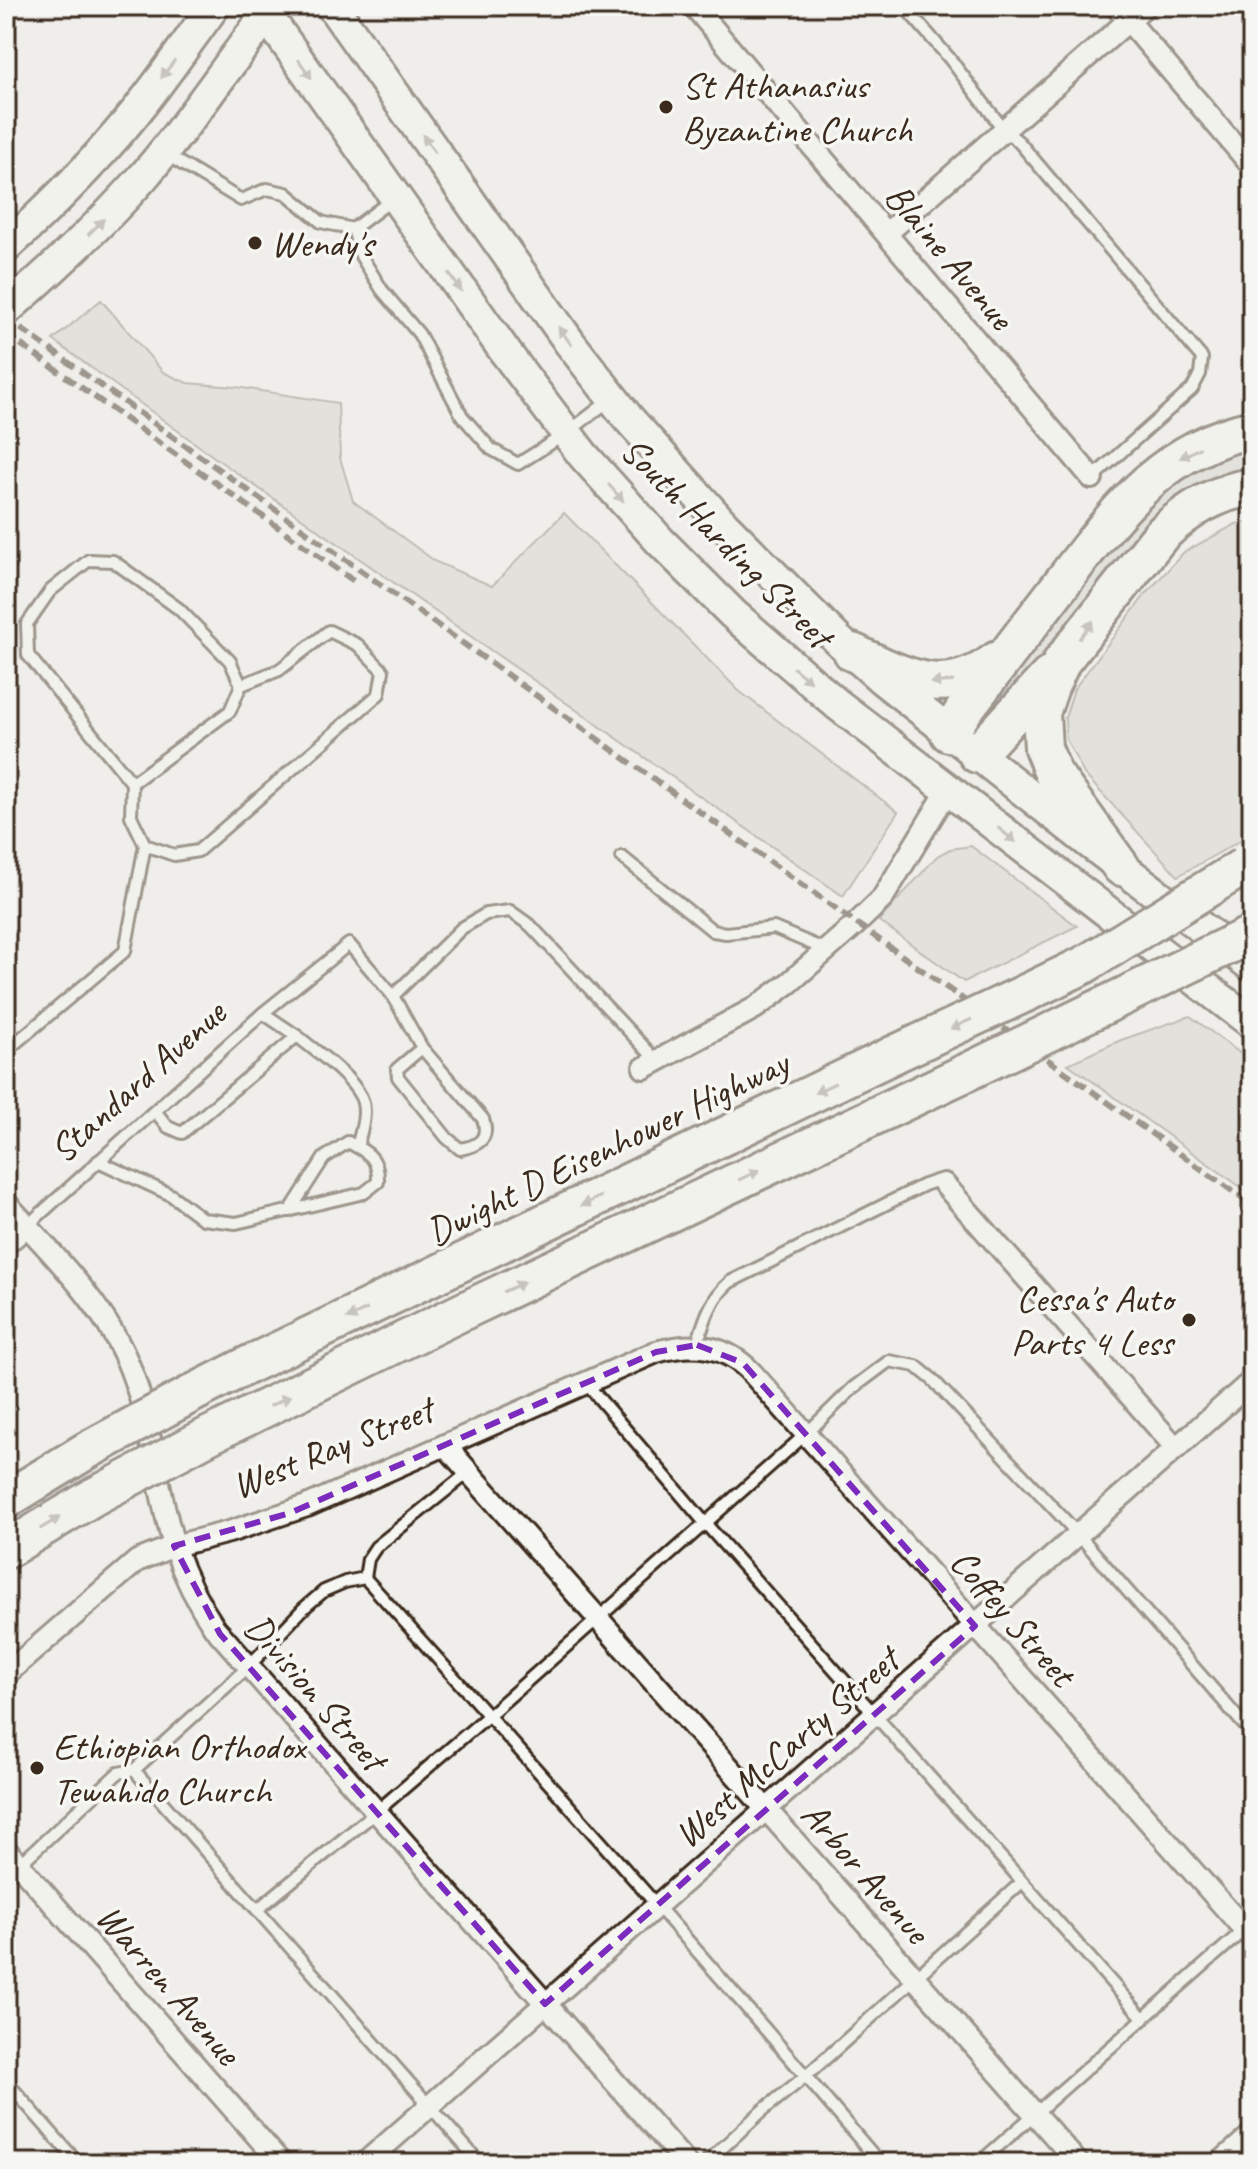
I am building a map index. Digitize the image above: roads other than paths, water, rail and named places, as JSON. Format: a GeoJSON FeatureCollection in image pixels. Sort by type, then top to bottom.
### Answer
{"type":"FeatureCollection","features":[{"type":"Feature","properties":{"kind":"highway"},"geometry":{"type":"LineString","coordinates":[[963,743],[1010,649],[1104,528],[1136,492],[1163,469],[1189,453],[1215,440],[1252,429]]}},
{"type":"Feature","properties":{"kind":"highway"},"geometry":{"type":"LineString","coordinates":[[963,743],[1062,661],[1169,527],[1208,501],[1252,487]]}},
{"type":"Feature","properties":{"kind":"highway"},"geometry":{"type":"LineString","coordinates":[[852,652],[909,679],[944,683],[984,670],[1010,649]]}},
{"type":"Feature","properties":{"kind":"highway"},"geometry":{"type":"LineString","coordinates":[[1062,661],[1041,713],[1043,748],[1058,782],[1121,867]]}},
{"type":"Feature","properties":{"kind":"highway","name":"Dwight D Eisenhower Highway"},"geometry":{"type":"LineString","coordinates":[[6,1500],[86,1451],[248,1365],[1084,965],[1249,870]]}},
{"type":"Feature","properties":{"kind":"highway"},"geometry":{"type":"LineString","coordinates":[[6,1550],[95,1496],[210,1435],[1252,934]]}},
{"type":"Feature","properties":{"kind":"highway"},"geometry":{"type":"LineString","coordinates":[[948,1080],[1252,964]]}},
{"type":"Feature","properties":{"kind":"main road"},"geometry":{"type":"LineString","coordinates":[[6,247],[110,143],[155,88],[214,6]]}},
{"type":"Feature","properties":{"kind":"main road","name":"South Harding Street"},"geometry":{"type":"LineString","coordinates":[[332,6],[537,298],[638,429],[724,525],[852,652],[1121,867],[1252,964]]}},
{"type":"Feature","properties":{"kind":"main road"},"geometry":{"type":"LineString","coordinates":[[6,310],[99,224],[163,152],[267,9]]}},
{"type":"Feature","properties":{"kind":"main road","name":"South Harding Street"},"geometry":{"type":"LineString","coordinates":[[267,9],[506,353],[621,499],[660,541],[733,614],[837,704],[1252,1023]]}},
{"type":"Feature","properties":{"kind":"main road"},"geometry":{"type":"LineString","coordinates":[[948,790],[963,743]]}},
{"type":"Feature","properties":{"kind":"street","name":"Blaine Avenue"},"geometry":{"type":"LineString","coordinates":[[694,6],[1092,478]]}},
{"type":"Feature","properties":{"kind":"street"},"geometry":{"type":"LineString","coordinates":[[887,233],[1004,130],[1122,13],[1145,6]]}},
{"type":"Feature","properties":{"kind":"street"},"geometry":{"type":"LineString","coordinates":[[1122,13],[1252,166]]}},
{"type":"Feature","properties":{"kind":"street"},"geometry":{"type":"LineString","coordinates":[[651,1064],[755,1008],[789,983],[882,899],[948,790]]}},
{"type":"Feature","properties":{"kind":"street"},"geometry":{"type":"LineString","coordinates":[[944,1184],[1176,1448]]}},
{"type":"Feature","properties":{"kind":"street","name":"Division Street"},"geometry":{"type":"LineString","coordinates":[[6,1203],[87,1295],[125,1356],[140,1397],[174,1546],[200,1605],[220,1634],[686,2163]]}},
{"type":"Feature","properties":{"kind":"street","name":"Standard Avenue"},"geometry":{"type":"LineString","coordinates":[[6,1244],[27,1226]]}},
{"type":"Feature","properties":{"kind":"street","name":"West Ray Street"},"geometry":{"type":"LineString","coordinates":[[6,1674],[137,1561],[174,1546],[290,1513],[656,1352],[671,1348],[706,1347]]}},
{"type":"Feature","properties":{"kind":"street","name":"Coffey Street"},"geometry":{"type":"LineString","coordinates":[[706,1347],[743,1363],[1250,1930]]}},
{"type":"Feature","properties":{"kind":"street","name":"West McCarty Street"},"geometry":{"type":"LineString","coordinates":[[365,2163],[1252,1381]]}},
{"type":"Feature","properties":{"kind":"street","name":"Arbor Avenue"},"geometry":{"type":"LineString","coordinates":[[445,1445],[1078,2163]]}},
{"type":"Feature","properties":{"kind":"street","name":"Warren Avenue"},"geometry":{"type":"LineString","coordinates":[[12,1858],[281,2163]]}},
{"type":"Feature","properties":{"kind":"street"},"geometry":{"type":"LineString","coordinates":[[1226,2163],[1252,2140]]}},
{"type":"Feature","properties":{"kind":"lane"},"geometry":{"type":"LineString","coordinates":[[904,6],[950,59],[1004,130],[1019,142],[1202,358],[1200,374],[1192,389],[1092,478]]}},
{"type":"Feature","properties":{"kind":"lane"},"geometry":{"type":"LineString","coordinates":[[163,152],[241,200],[267,189],[286,193],[321,222],[353,229],[395,197]]}},
{"type":"Feature","properties":{"kind":"lane"},"geometry":{"type":"LineString","coordinates":[[353,229],[361,256],[382,290],[419,334],[462,416],[491,449],[518,464],[567,433],[612,397]]}},
{"type":"Feature","properties":{"kind":"lane"},"geometry":{"type":"LineString","coordinates":[[6,1051],[125,951],[145,845],[131,816],[132,783],[28,655],[27,624],[50,591],[89,560],[113,561],[179,609],[230,661],[241,685]]}},
{"type":"Feature","properties":{"kind":"lane"},"geometry":{"type":"LineString","coordinates":[[132,783],[230,711],[241,685],[279,670],[329,631],[358,645],[383,671],[379,694],[198,851],[174,855],[145,845]]}},
{"type":"Feature","properties":{"kind":"lane"},"geometry":{"type":"LineString","coordinates":[[622,857],[713,931],[726,933],[774,928],[826,950]]}},
{"type":"Feature","properties":{"kind":"lane"},"geometry":{"type":"LineString","coordinates":[[422,1048],[397,1069],[398,1077],[447,1138],[460,1149],[472,1147],[485,1136],[483,1119],[422,1048],[393,996],[462,928],[486,914],[510,911],[531,926],[651,1064]]}},
{"type":"Feature","properties":{"kind":"lane","name":"Standard Avenue"},"geometry":{"type":"LineString","coordinates":[[27,1226],[263,1013],[349,944],[393,996]]}},
{"type":"Feature","properties":{"kind":"lane"},"geometry":{"type":"LineString","coordinates":[[263,1013],[336,1066],[363,1099],[364,1123],[357,1147]]}},
{"type":"Feature","properties":{"kind":"lane"},"geometry":{"type":"LineString","coordinates":[[155,1111],[168,1127],[182,1133],[297,1036]]}},
{"type":"Feature","properties":{"kind":"lane"},"geometry":{"type":"LineString","coordinates":[[98,1161],[171,1195],[203,1219],[236,1223],[290,1211],[364,1193],[378,1182],[379,1169],[369,1153],[348,1142],[324,1158],[290,1211]]}},
{"type":"Feature","properties":{"kind":"lane"},"geometry":{"type":"LineString","coordinates":[[706,1347],[705,1317],[712,1302],[730,1282],[924,1185],[939,1180],[944,1184]]}},
{"type":"Feature","properties":{"kind":"lane"},"geometry":{"type":"LineString","coordinates":[[258,1909],[489,1715],[806,1434],[853,1388],[889,1361],[916,1366],[932,1379],[1078,1534],[1252,1734]]}},
{"type":"Feature","properties":{"kind":"lane"},"geometry":{"type":"LineString","coordinates":[[586,1383],[705,1523],[1144,2019]]}},
{"type":"Feature","properties":{"kind":"lane"},"geometry":{"type":"LineString","coordinates":[[365,1578],[368,1559],[376,1547],[469,1472]]}},
{"type":"Feature","properties":{"kind":"lane"},"geometry":{"type":"LineString","coordinates":[[12,1858],[118,1773],[134,1770],[248,1667],[324,1591],[365,1578]]}},
{"type":"Feature","properties":{"kind":"lane"},"geometry":{"type":"LineString","coordinates":[[365,1578],[489,1715],[880,2163]]}},
{"type":"Feature","properties":{"kind":"lane"},"geometry":{"type":"LineString","coordinates":[[134,1770],[480,2163]]}},
{"type":"Feature","properties":{"kind":"lane"},"geometry":{"type":"LineString","coordinates":[[706,2163],[1022,1882]]}},
{"type":"Feature","properties":{"kind":"lane"},"geometry":{"type":"LineString","coordinates":[[979,2163],[1250,1930]]}},
{"type":"Feature","properties":{"kind":"lane"},"geometry":{"type":"LineString","coordinates":[[6,2081],[78,2163]]}},
{"type":"Feature","properties":{"kind":"railway"},"geometry":{"type":"LineString","coordinates":[[6,318],[1252,1205]]}},
{"type":"Feature","properties":{"kind":"railway"},"geometry":{"type":"LineString","coordinates":[[6,334],[358,584]]}},
{"type":"Feature","properties":{"kind":"place","name":"St Athanasius Byzantine Church"},"geometry":{"type":"Point","coordinates":[666,107]}},
{"type":"Feature","properties":{"kind":"place","name":"Wendy's"},"geometry":{"type":"Point","coordinates":[255,243]}},
{"type":"Feature","properties":{"kind":"place","name":"Cessa's Auto Parts 4 Less"},"geometry":{"type":"Point","coordinates":[1189,1320]}},
{"type":"Feature","properties":{"kind":"place","name":"Ethiopian Orthodox Tewahido Church"},"geometry":{"type":"Point","coordinates":[37,1768]}}]}
